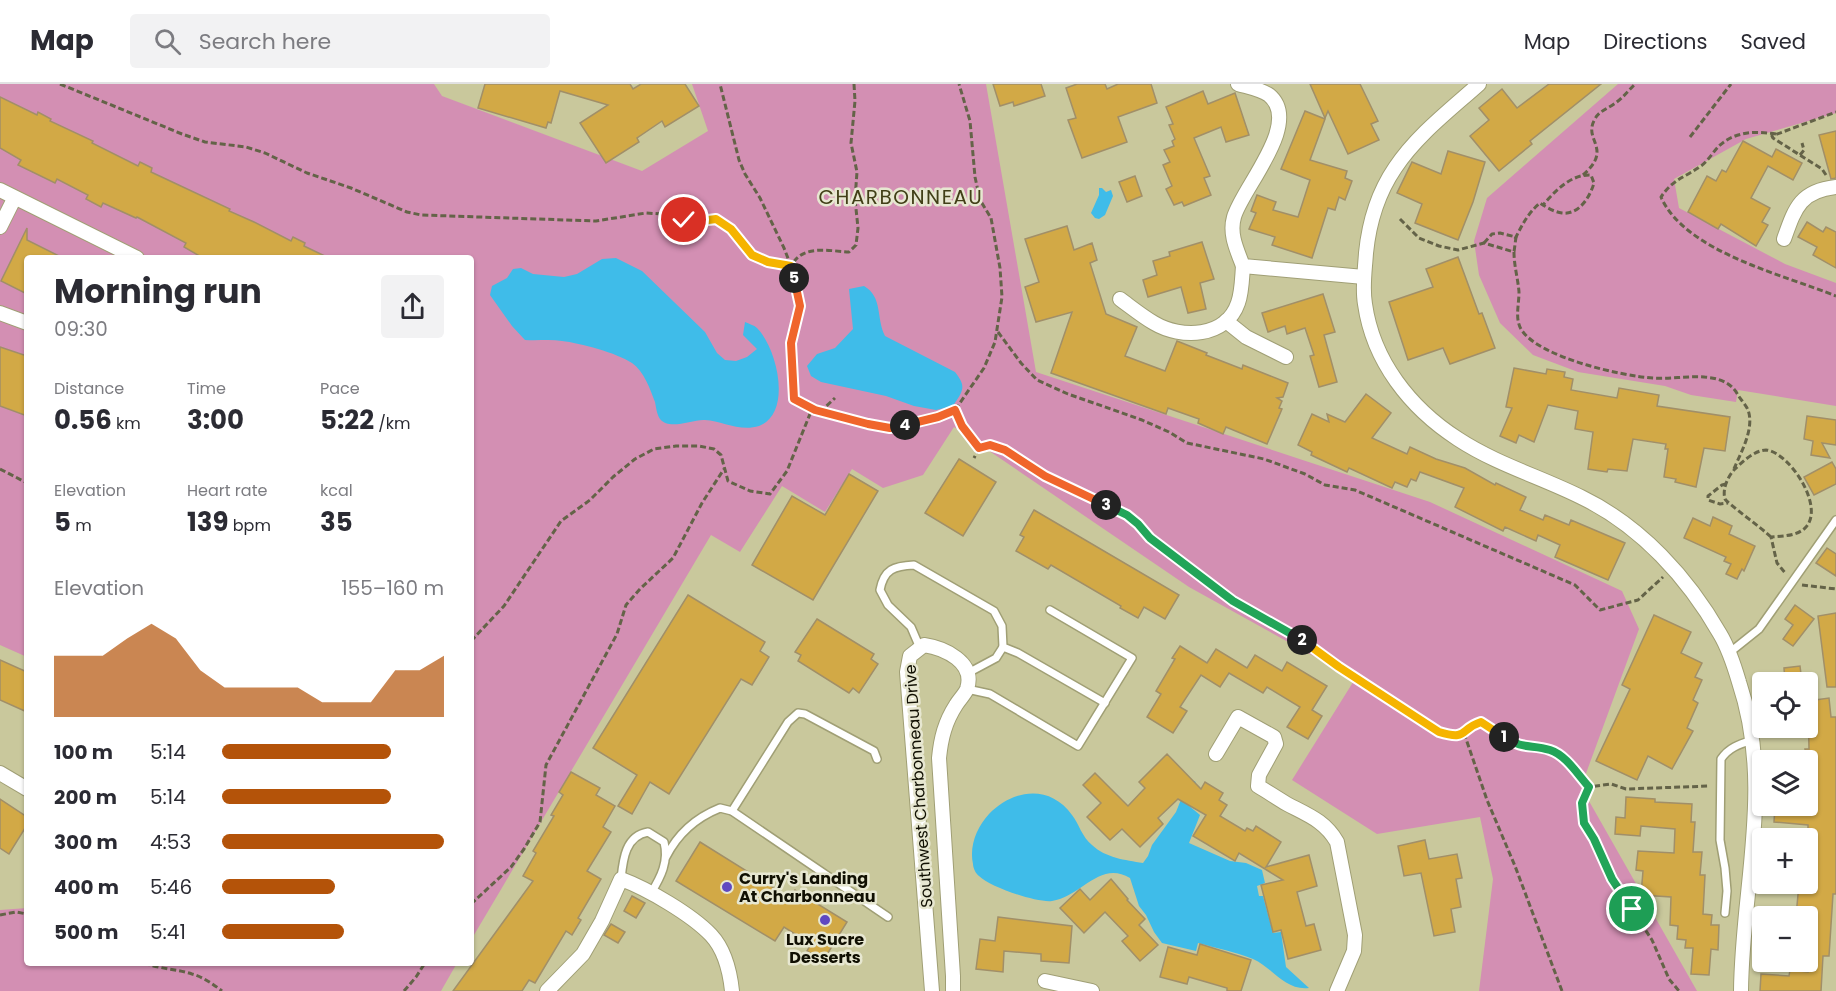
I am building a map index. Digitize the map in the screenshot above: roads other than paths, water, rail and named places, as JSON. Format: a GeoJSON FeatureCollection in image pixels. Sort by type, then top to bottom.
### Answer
{"type":"FeatureCollection","features":[{"type":"Feature","properties":{"kind":"street"},"geometry":{"type":"LineString","coordinates":[[1120,298],[1154,323],[1180,332],[1195,333],[1210,330],[1226,321],[1237,305],[1243,266],[1232,237],[1233,218],[1240,201],[1270,154],[1279,120],[1277,106],[1269,95],[1238,84]]}},
{"type":"Feature","properties":{"kind":"street"},"geometry":{"type":"LineString","coordinates":[[1479,84],[1405,154],[1393,170],[1376,205],[1368,241],[1364,277],[1364,301],[1370,329],[1381,358],[1397,382],[1416,405],[1459,440],[1583,498],[1629,527],[1657,551],[1696,596],[1730,653],[1746,702],[1753,740],[1755,800],[1741,991]]}},
{"type":"Feature","properties":{"kind":"street"},"geometry":{"type":"LineString","coordinates":[[1784,239],[1793,213],[1803,198],[1830,184]]}},
{"type":"Feature","properties":{"kind":"street"},"geometry":{"type":"LineString","coordinates":[[0,190],[14,199],[131,255]]}},
{"type":"Feature","properties":{"kind":"street"},"geometry":{"type":"LineString","coordinates":[[0,227],[14,199]]}},
{"type":"Feature","properties":{"kind":"street"},"geometry":{"type":"LineString","coordinates":[[1243,266],[1364,277]]}},
{"type":"Feature","properties":{"kind":"street"},"geometry":{"type":"LineString","coordinates":[[0,313],[24,322]]}},
{"type":"Feature","properties":{"kind":"street"},"geometry":{"type":"LineString","coordinates":[[1226,321],[1246,337],[1286,357]]}},
{"type":"Feature","properties":{"kind":"street","name":"Southwest Charbonneau Drive"},"geometry":{"type":"LineString","coordinates":[[932,991],[907,672],[910,656],[924,645],[939,647],[961,662],[968,673],[967,689],[947,721],[940,739],[939,758],[954,976],[953,991]]}},
{"type":"Feature","properties":{"kind":"street"},"geometry":{"type":"LineString","coordinates":[[1216,754],[1238,717],[1274,738],[1276,744],[1259,775],[1258,786],[1320,821],[1330,830],[1337,842],[1355,934],[1354,951],[1337,991]]}},
{"type":"Feature","properties":{"kind":"street"},"geometry":{"type":"LineString","coordinates":[[0,773],[24,787]]}},
{"type":"Feature","properties":{"kind":"street"},"geometry":{"type":"LineString","coordinates":[[547,991],[570,969],[588,945],[621,879],[651,893],[690,918],[711,935],[725,960],[732,991]]}},
{"type":"Feature","properties":{"kind":"street"},"geometry":{"type":"LineString","coordinates":[[1045,981],[1092,991]]}},
{"type":"Feature","properties":{"kind":"lane"},"geometry":{"type":"LineString","coordinates":[[1730,653],[1760,629],[1836,520]]}},
{"type":"Feature","properties":{"kind":"lane"},"geometry":{"type":"LineString","coordinates":[[920,648],[911,627],[888,605],[880,590],[882,580],[888,571],[901,566],[914,565],[994,611],[1002,626],[1003,647],[996,658],[968,673]]}},
{"type":"Feature","properties":{"kind":"lane"},"geometry":{"type":"LineString","coordinates":[[967,689],[990,694],[1078,746],[1132,658],[1050,610]]}},
{"type":"Feature","properties":{"kind":"lane"},"geometry":{"type":"LineString","coordinates":[[1003,647],[1018,653],[1105,703]]}},
{"type":"Feature","properties":{"kind":"lane"},"geometry":{"type":"LineString","coordinates":[[732,811],[788,722],[798,712],[874,751],[876,759]]}},
{"type":"Feature","properties":{"kind":"lane"},"geometry":{"type":"LineString","coordinates":[[1725,914],[1727,891],[1720,840],[1721,759],[1725,752],[1733,747],[1753,740]]}},
{"type":"Feature","properties":{"kind":"lane"},"geometry":{"type":"LineString","coordinates":[[651,893],[661,876],[666,857],[680,833],[694,821],[720,808],[732,811],[888,917]]}},
{"type":"Feature","properties":{"kind":"lane"},"geometry":{"type":"LineString","coordinates":[[621,879],[623,858],[628,846],[639,833],[648,832],[664,842],[666,857]]}},
{"type":"Feature","properties":{"kind":"water"},"geometry":{"type":"Polygon","coordinates":[[[1099,188],[1106,192],[1111,190],[1113,196],[1105,215],[1099,219],[1091,213],[1099,195],[1099,188]]]}},
{"type":"Feature","properties":{"kind":"water"},"geometry":{"type":"Polygon","coordinates":[[[616,258],[642,271],[705,332],[717,353],[725,360],[736,361],[747,357],[757,349],[743,335],[745,322],[757,328],[771,350],[778,380],[779,395],[776,408],[769,419],[752,428],[705,420],[675,424],[664,422],[658,415],[646,381],[632,363],[608,352],[578,344],[557,340],[525,340],[490,295],[492,286],[507,278],[513,269],[521,268],[533,274],[564,277],[577,274],[602,259],[616,258]]]}},
{"type":"Feature","properties":{"kind":"water"},"geometry":{"type":"Polygon","coordinates":[[[864,286],[877,302],[885,336],[955,372],[962,389],[953,406],[936,410],[914,406],[886,396],[821,382],[811,376],[807,366],[817,354],[835,348],[853,329],[849,289],[864,286]]]}},
{"type":"Feature","properties":{"kind":"water"},"geometry":{"type":"Polygon","coordinates":[[[1195,781],[1198,789],[1188,805],[1200,815],[1189,843],[1230,861],[1246,863],[1262,870],[1265,883],[1257,886],[1259,896],[1263,896],[1273,933],[1281,932],[1286,967],[1309,988],[1293,986],[1260,963],[1240,954],[1198,943],[1196,951],[1162,943],[1139,906],[1130,878],[1119,874],[1109,873],[1100,876],[1063,898],[1045,901],[1025,897],[993,885],[978,875],[974,869],[973,844],[985,819],[1009,799],[1031,794],[1042,794],[1063,805],[1089,842],[1103,853],[1143,863],[1152,845],[1176,812],[1188,782],[1195,781]]]}},
{"type":"Feature","properties":{"kind":"place","name":"Curry's Landing At Charbonneau"},"geometry":{"type":"Point","coordinates":[727,887]}},
{"type":"Feature","properties":{"kind":"place","name":"Lux Sucre Desserts"},"geometry":{"type":"Point","coordinates":[825,920]}},
{"type":"Feature","properties":{"kind":"district","name":"CHARBONNEAU"},"geometry":{"type":"Point","coordinates":[901,197]}}]}
